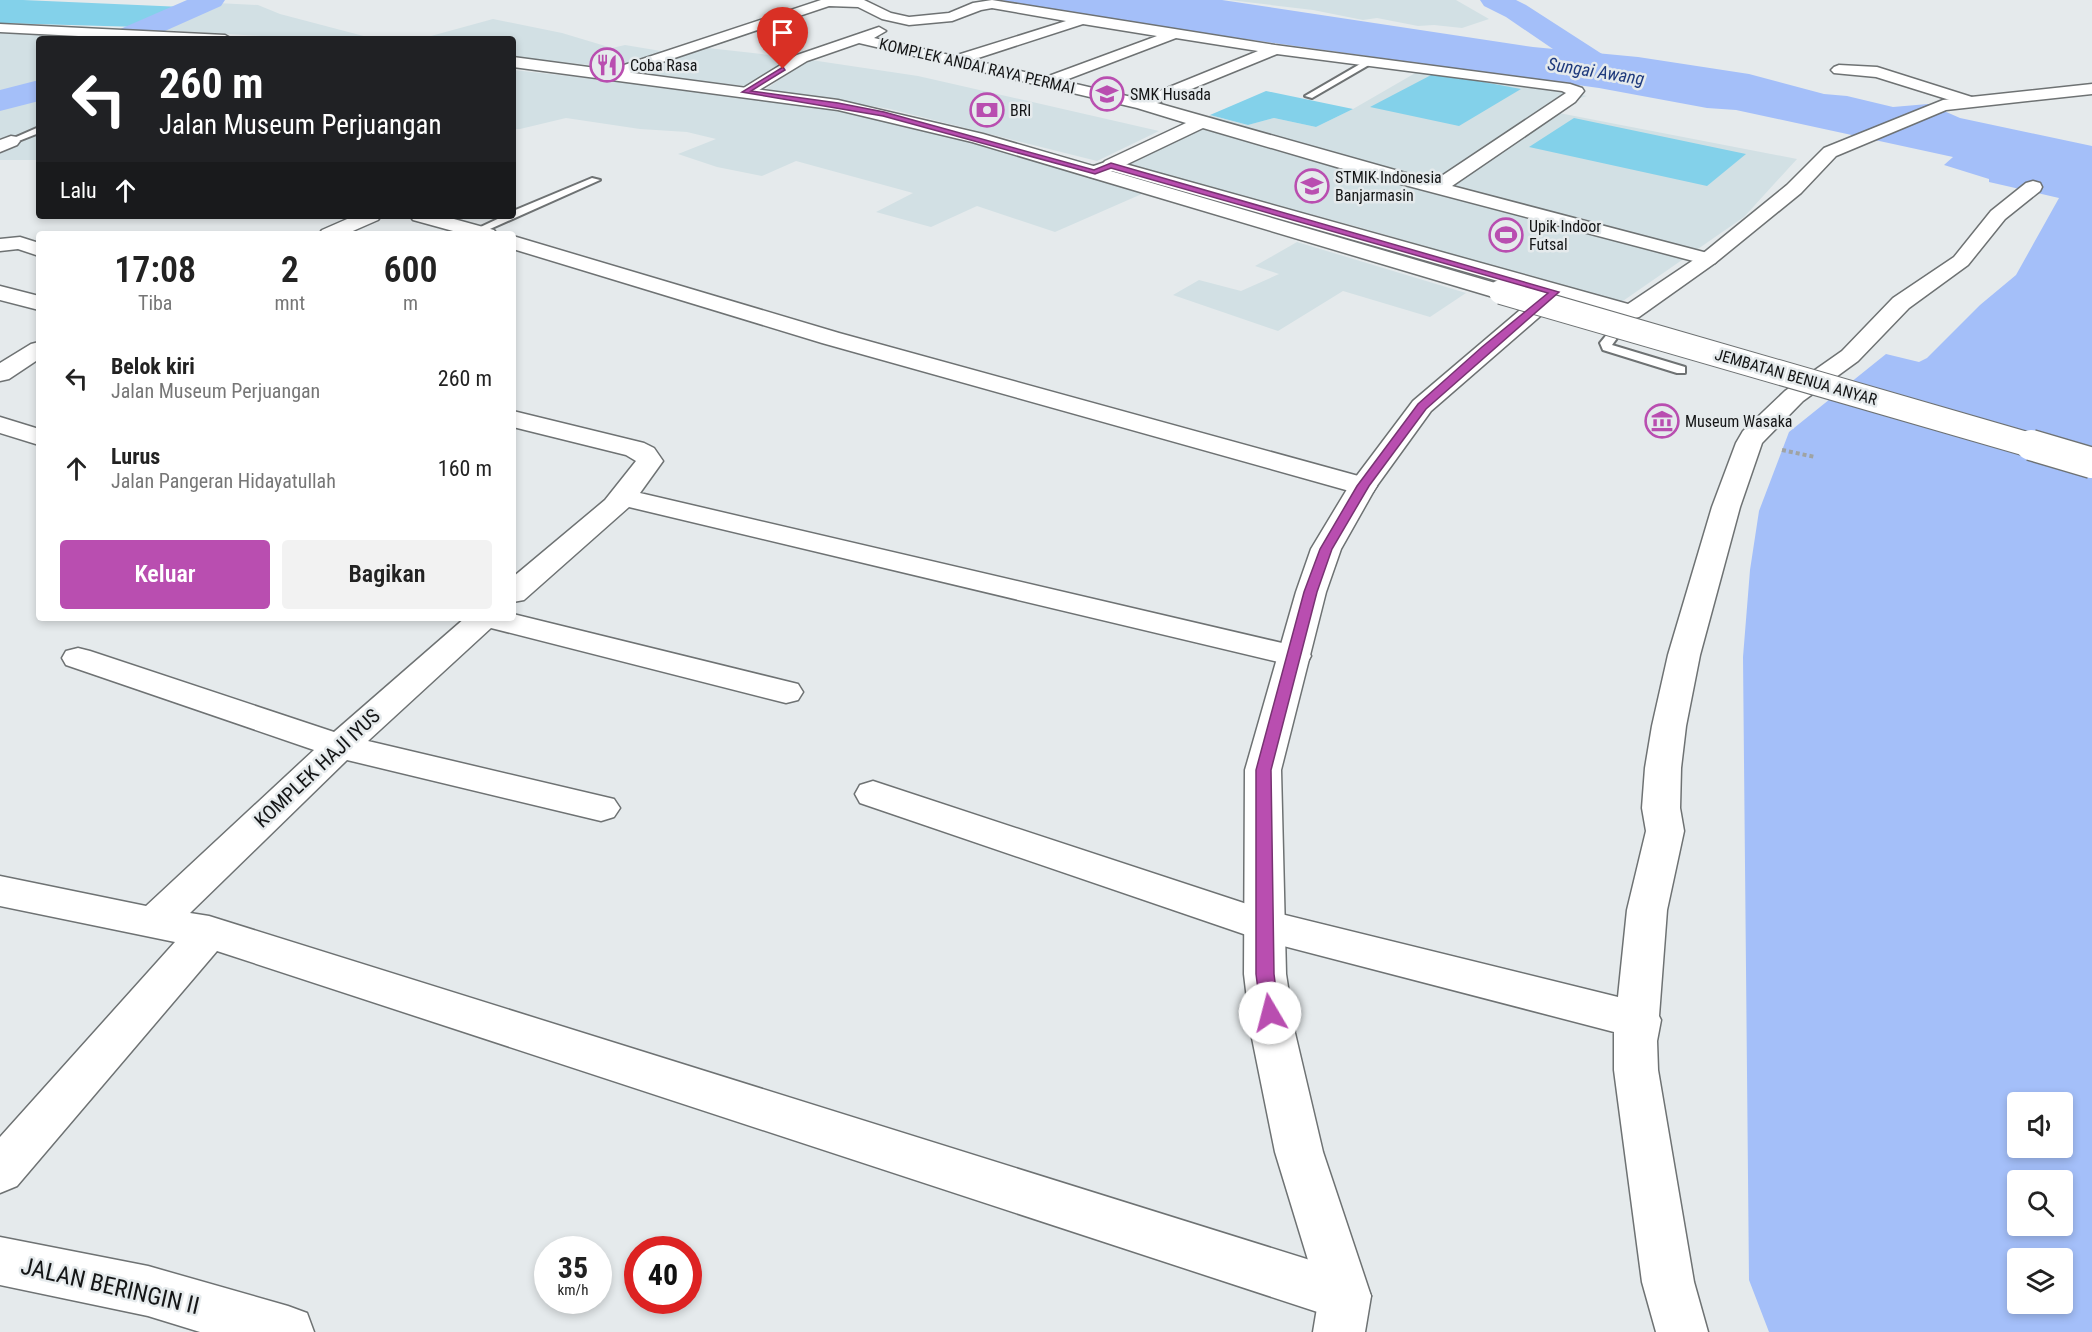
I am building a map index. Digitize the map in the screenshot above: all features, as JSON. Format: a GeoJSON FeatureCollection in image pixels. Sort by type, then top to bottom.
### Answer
{"type":"FeatureCollection","features":[{"type":"Feature","properties":{"kind":"street"},"geometry":{"type":"LineString","coordinates":[[609,75],[828,2],[845,1],[860,3],[887,16],[909,21],[952,17],[978,6],[992,4],[1082,20],[1370,62],[1556,86],[1576,91],[1569,99],[1437,188]]}},
{"type":"Feature","properties":{"kind":"street"},"geometry":{"type":"LineString","coordinates":[[951,62],[1082,20]]}},
{"type":"Feature","properties":{"kind":"street","name":"KOMPLEK ANDAI RAYA PERMAI"},"geometry":{"type":"LineString","coordinates":[[745,92],[802,58],[909,21]]}},
{"type":"Feature","properties":{"kind":"street"},"geometry":{"type":"LineString","coordinates":[[0,28],[166,36]]}},
{"type":"Feature","properties":{"kind":"street"},"geometry":{"type":"LineString","coordinates":[[1047,82],[1177,33]]}},
{"type":"Feature","properties":{"kind":"street","name":"KOMPLEK ANDAI RAYA PERMAI"},"geometry":{"type":"LineString","coordinates":[[857,38],[951,62],[1141,104],[1437,188],[1708,259]]}},
{"type":"Feature","properties":{"kind":"street"},"geometry":{"type":"LineString","coordinates":[[1141,104],[1275,48]]}},
{"type":"Feature","properties":{"kind":"street"},"geometry":{"type":"LineString","coordinates":[[516,62],[838,105],[884,114],[1103,169],[1630,312],[1708,259],[1794,189],[1822,158],[1848,144],[1943,105],[2092,89]]}},
{"type":"Feature","properties":{"kind":"street"},"geometry":{"type":"LineString","coordinates":[[1839,70],[1877,72],[1969,101]]}},
{"type":"Feature","properties":{"kind":"street"},"geometry":{"type":"LineString","coordinates":[[1103,169],[1201,122]]}},
{"type":"Feature","properties":{"kind":"street","name":"JEMBATAN BENUA ANYAR"},"geometry":{"type":"LineString","coordinates":[[1103,169],[1501,292],[2092,463]]}},
{"type":"Feature","properties":{"kind":"street"},"geometry":{"type":"LineString","coordinates":[[1682,1332],[1668,1282],[1636,1070],[1635,1041],[1639,1020],[1647,910],[1665,831],[1661,808],[1663,768],[1669,726],[1690,633],[1725,507],[1752,436],[1794,396],[1850,356],[1901,303],[1961,261],[1998,215],[2034,187]]}},
{"type":"Feature","properties":{"kind":"street"},"geometry":{"type":"LineString","coordinates":[[336,231],[364,219]]}},
{"type":"Feature","properties":{"kind":"street"},"geometry":{"type":"LineString","coordinates":[[432,219],[478,231]]}},
{"type":"Feature","properties":{"kind":"street"},"geometry":{"type":"LineString","coordinates":[[0,245],[20,243],[36,249]]}},
{"type":"Feature","properties":{"kind":"street"},"geometry":{"type":"LineString","coordinates":[[516,243],[635,281],[999,387],[1363,486]]}},
{"type":"Feature","properties":{"kind":"street"},"geometry":{"type":"LineString","coordinates":[[1342,1314],[1299,1152],[1273,1033],[1265,974],[1263,770],[1311,592],[1326,549],[1363,486],[1422,406],[1555,292]]}},
{"type":"Feature","properties":{"kind":"street"},"geometry":{"type":"LineString","coordinates":[[0,293],[36,302]]}},
{"type":"Feature","properties":{"kind":"street"},"geometry":{"type":"LineString","coordinates":[[0,374],[36,350]]}},
{"type":"Feature","properties":{"kind":"street"},"geometry":{"type":"LineString","coordinates":[[516,420],[645,453],[650,461],[622,497],[516,590]]}},
{"type":"Feature","properties":{"kind":"street"},"geometry":{"type":"LineString","coordinates":[[0,425],[36,436]]}},
{"type":"Feature","properties":{"kind":"street"},"geometry":{"type":"LineString","coordinates":[[622,497],[1295,656]]}},
{"type":"Feature","properties":{"kind":"street"},"geometry":{"type":"LineString","coordinates":[[516,560],[544,566]]}},
{"type":"Feature","properties":{"kind":"street","name":"KOMPLEK HAJI IYUS"},"geometry":{"type":"LineString","coordinates":[[154,923],[340,746],[481,621]]}},
{"type":"Feature","properties":{"kind":"street"},"geometry":{"type":"LineString","coordinates":[[501,621],[786,692]]}},
{"type":"Feature","properties":{"kind":"street"},"geometry":{"type":"LineString","coordinates":[[78,658],[340,746],[601,808]]}},
{"type":"Feature","properties":{"kind":"street"},"geometry":{"type":"LineString","coordinates":[[873,794],[1264,925],[1639,1020]]}},
{"type":"Feature","properties":{"kind":"street"},"geometry":{"type":"LineString","coordinates":[[0,891],[209,932],[1342,1314]]}},
{"type":"Feature","properties":{"kind":"street"},"geometry":{"type":"LineString","coordinates":[[0,1171],[209,932]]}},
{"type":"Feature","properties":{"kind":"street","name":"JALAN BERINGIN II"},"geometry":{"type":"LineString","coordinates":[[0,1261],[148,1291],[288,1332]]}},
{"type":"Feature","properties":{"kind":"lane"},"geometry":{"type":"LineString","coordinates":[[1309,96],[1370,62]]}},
{"type":"Feature","properties":{"kind":"lane"},"geometry":{"type":"LineString","coordinates":[[5,144],[36,131]]}},
{"type":"Feature","properties":{"kind":"lane"},"geometry":{"type":"LineString","coordinates":[[516,214],[594,180]]}},
{"type":"Feature","properties":{"kind":"lane"},"geometry":{"type":"LineString","coordinates":[[484,231],[506,219]]}},
{"type":"Feature","properties":{"kind":"lane"},"geometry":{"type":"LineString","coordinates":[[1630,312],[1606,344],[1607,347],[1682,370]]}},
{"type":"Feature","properties":{"kind":"shaded area"},"geometry":{"type":"Polygon","coordinates":[[[0,0],[183,7],[139,27],[0,23],[0,0]]]}},
{"type":"Feature","properties":{"kind":"shaded area"},"geometry":{"type":"Polygon","coordinates":[[[1229,0],[1456,0],[1489,19],[1462,28],[1418,26],[1377,18],[1363,20],[1313,10],[1229,0]]]}},
{"type":"Feature","properties":{"kind":"shaded area"},"geometry":{"type":"Polygon","coordinates":[[[217,3],[258,5],[280,14],[364,36],[261,36],[163,30],[217,3]]]}},
{"type":"Feature","properties":{"kind":"shaded area"},"geometry":{"type":"Polygon","coordinates":[[[493,19],[562,33],[612,48],[625,45],[667,52],[618,68],[516,57],[516,36],[431,36],[493,19]]]}},
{"type":"Feature","properties":{"kind":"shaded area"},"geometry":{"type":"Polygon","coordinates":[[[0,33],[79,36],[36,36],[36,89],[0,97],[0,33]]]}},
{"type":"Feature","properties":{"kind":"shaded area"},"geometry":{"type":"Polygon","coordinates":[[[696,47],[796,58],[744,86],[629,73],[696,47]]]}},
{"type":"Feature","properties":{"kind":"shaded area"},"geometry":{"type":"Polygon","coordinates":[[[811,60],[918,76],[1159,131],[1097,161],[890,109],[766,89],[811,60]]]}},
{"type":"Feature","properties":{"kind":"shaded area"},"geometry":{"type":"Polygon","coordinates":[[[1424,68],[1587,96],[1577,99],[1559,113],[1797,159],[1744,217],[1620,303],[1362,228],[1122,165],[1180,136],[1210,115],[1248,125],[1274,118],[1316,127],[1353,109],[1424,68]]]}},
{"type":"Feature","properties":{"kind":"shaded area"},"geometry":{"type":"Polygon","coordinates":[[[516,70],[788,100],[874,115],[1093,173],[1144,193],[1055,232],[977,206],[931,227],[876,212],[913,193],[796,161],[762,176],[717,167],[678,154],[716,139],[687,132],[640,129],[566,118],[516,129],[516,70]]]}},
{"type":"Feature","properties":{"kind":"shaded area"},"geometry":{"type":"Polygon","coordinates":[[[1435,73],[1521,89],[1459,126],[1370,107],[1435,73]]]}},
{"type":"Feature","properties":{"kind":"shaded area"},"geometry":{"type":"Polygon","coordinates":[[[1266,91],[1353,109],[1316,127],[1274,118],[1248,125],[1210,115],[1266,91]]]}},
{"type":"Feature","properties":{"kind":"shaded area"},"geometry":{"type":"Polygon","coordinates":[[[36,94],[36,160],[0,160],[0,104],[9,99],[36,94]]]}},
{"type":"Feature","properties":{"kind":"shaded area"},"geometry":{"type":"Polygon","coordinates":[[[1574,118],[1746,154],[1707,186],[1529,147],[1574,118]]]}},
{"type":"Feature","properties":{"kind":"shaded area"},"geometry":{"type":"Polygon","coordinates":[[[1297,242],[1466,293],[1430,317],[1343,291],[1278,331],[1173,295],[1199,280],[1241,291],[1279,274],[1255,266],[1297,242]]]}},
{"type":"Feature","properties":{"kind":"water","name":"Sungai Awang"},"geometry":{"type":"Polygon","coordinates":[[[1000,0],[1222,0],[1533,47],[1638,57],[1749,74],[1824,94],[1847,96],[1893,107],[1928,104],[1960,118],[2092,146],[2092,1332],[1769,1332],[1749,1280],[1743,657],[1750,570],[1759,511],[1789,432],[1886,354],[1919,362],[1927,358],[1980,305],[2016,275],[2059,198],[1989,182],[1989,179],[1944,165],[1953,157],[1736,110],[1707,108],[1599,88],[1159,27],[1000,0]]]}},
{"type":"Feature","properties":{"kind":"waterway"},"geometry":{"type":"LineString","coordinates":[[129,36],[211,0]]}},
{"type":"Feature","properties":{"kind":"waterway","name":"Sungai Awang"},"geometry":{"type":"LineString","coordinates":[[1494,0],[1516,11],[1605,70]]}},
{"type":"Feature","properties":{"kind":"waterway"},"geometry":{"type":"LineString","coordinates":[[0,101],[36,91]]}},
{"type":"Feature","properties":{"kind":"place","name":"Coba Rasa"},"geometry":{"type":"Point","coordinates":[607,65]}},
{"type":"Feature","properties":{"kind":"place","name":"SMK Husada"},"geometry":{"type":"Point","coordinates":[1107,94]}},
{"type":"Feature","properties":{"kind":"place","name":"BRI"},"geometry":{"type":"Point","coordinates":[987,110]}},
{"type":"Feature","properties":{"kind":"place","name":"STMIK Indonesia Banjarmasin"},"geometry":{"type":"Point","coordinates":[1312,186]}},
{"type":"Feature","properties":{"kind":"place","name":"Upik Indoor Futsal"},"geometry":{"type":"Point","coordinates":[1506,235]}},
{"type":"Feature","properties":{"kind":"place","name":"Museum Wasaka"},"geometry":{"type":"Point","coordinates":[1662,421]}},
{"type":"Feature","properties":{"kind":"route"},"geometry":{"type":"LineString","coordinates":[[783,69],[745,92],[884,114],[1095,172],[1111,165],[1555,292],[1422,406],[1363,486],[1326,549],[1311,592],[1263,770],[1265,974],[1270,1013]]}}]}
